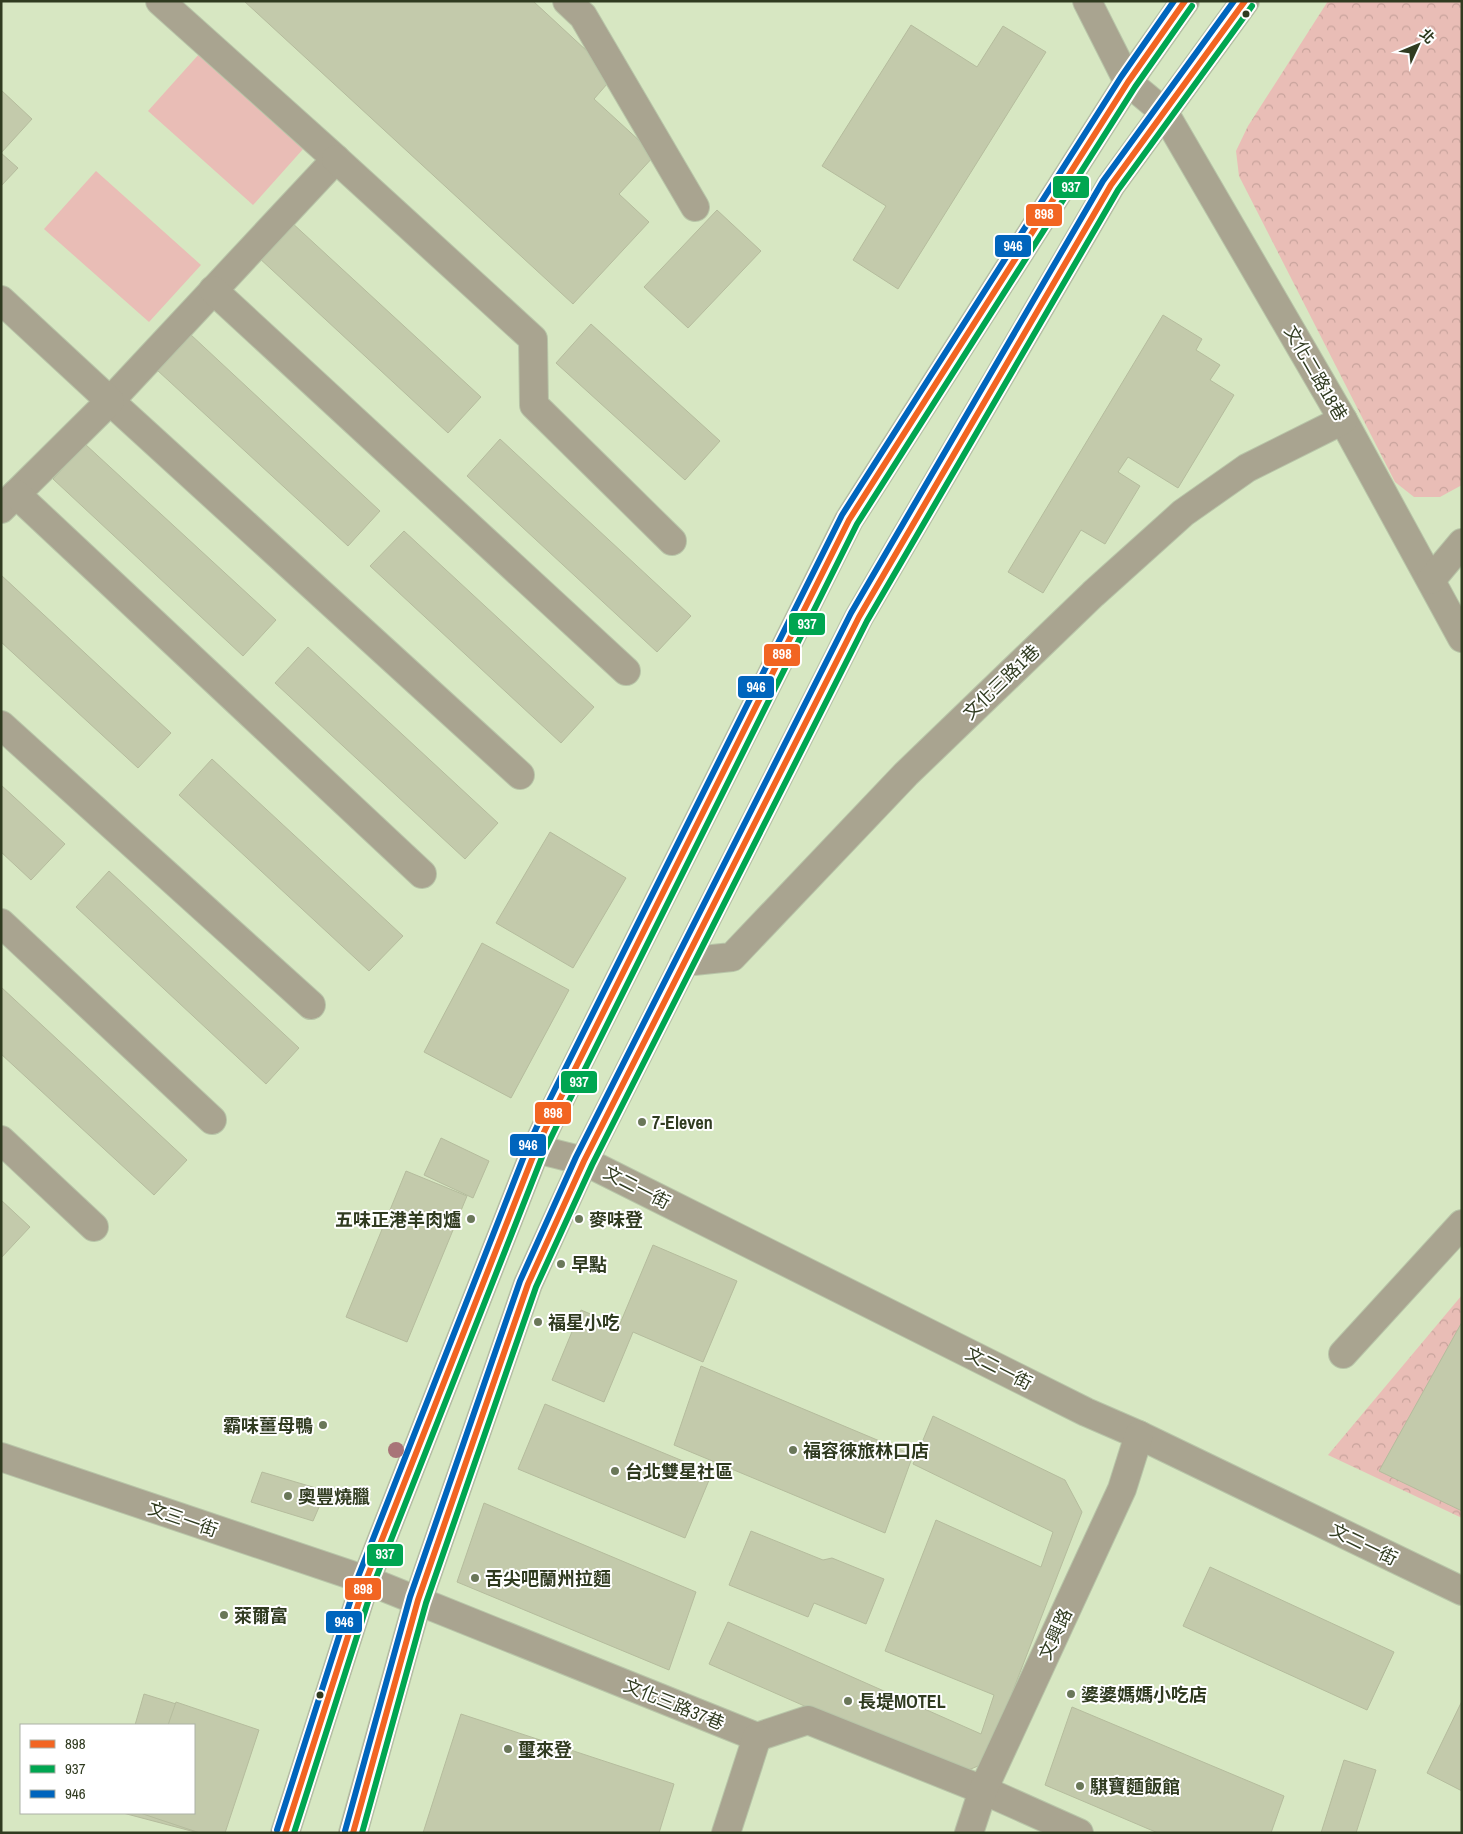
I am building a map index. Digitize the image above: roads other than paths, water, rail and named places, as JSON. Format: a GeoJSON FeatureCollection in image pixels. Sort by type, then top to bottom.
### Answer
{"type":"FeatureCollection","features":[{"type":"Feature","properties":{"kind":"street"},"geometry":{"type":"LineString","coordinates":[[160,1],[533,339],[534,405],[672,541]]}},
{"type":"Feature","properties":{"kind":"street"},"geometry":{"type":"LineString","coordinates":[[567,1],[583,16],[695,206]]}},
{"type":"Feature","properties":{"kind":"street"},"geometry":{"type":"LineString","coordinates":[[1087,1],[1128,82],[1164,112]]}},
{"type":"Feature","properties":{"kind":"street"},"geometry":{"type":"LineString","coordinates":[[285,1833],[366,1580],[536,1149],[850,520],[1128,82],[1185,1]]}},
{"type":"Feature","properties":{"kind":"street"},"geometry":{"type":"LineString","coordinates":[[353,1833],[418,1600],[528,1284],[584,1161],[860,617],[1111,184],[1245,1]]}},
{"type":"Feature","properties":{"kind":"street","name":"文化二路18巷"},"geometry":{"type":"LineString","coordinates":[[1164,112],[1343,420],[1462,638]]}},
{"type":"Feature","properties":{"kind":"street"},"geometry":{"type":"LineString","coordinates":[[336,159],[110,401],[8,502],[422,874]]}},
{"type":"Feature","properties":{"kind":"street"},"geometry":{"type":"LineString","coordinates":[[213,290],[626,671]]}},
{"type":"Feature","properties":{"kind":"street"},"geometry":{"type":"LineString","coordinates":[[1,300],[520,775]]}},
{"type":"Feature","properties":{"kind":"street","name":"文化三路1巷"},"geometry":{"type":"LineString","coordinates":[[684,962],[732,957],[906,774],[1093,594],[1184,514],[1246,468],[1343,420]]}},
{"type":"Feature","properties":{"kind":"street"},"geometry":{"type":"LineString","coordinates":[[1430,580],[1462,542]]}},
{"type":"Feature","properties":{"kind":"street"},"geometry":{"type":"LineString","coordinates":[[1,724],[311,1005]]}},
{"type":"Feature","properties":{"kind":"street"},"geometry":{"type":"LineString","coordinates":[[1,923],[212,1120]]}},
{"type":"Feature","properties":{"kind":"street"},"geometry":{"type":"LineString","coordinates":[[1,1140],[94,1227]]}},
{"type":"Feature","properties":{"kind":"street","name":"文二一街"},"geometry":{"type":"LineString","coordinates":[[536,1149],[584,1161],[1086,1412],[1140,1434],[1462,1591]]}},
{"type":"Feature","properties":{"kind":"street"},"geometry":{"type":"LineString","coordinates":[[1342,1354],[1462,1224]]}},
{"type":"Feature","properties":{"kind":"street","name":"文興路"},"geometry":{"type":"LineString","coordinates":[[969,1833],[983,1790],[1122,1489],[1140,1434]]}},
{"type":"Feature","properties":{"kind":"street","name":"文三一街"},"geometry":{"type":"LineString","coordinates":[[1,1457],[366,1580]]}},
{"type":"Feature","properties":{"kind":"street","name":"文化三路37巷"},"geometry":{"type":"LineString","coordinates":[[366,1580],[757,1737]]}},
{"type":"Feature","properties":{"kind":"street"},"geometry":{"type":"LineString","coordinates":[[726,1833],[757,1737],[808,1720],[983,1790],[1079,1833]]}},
{"type":"Feature","properties":{"kind":"place","name":"7-Eleven"},"geometry":{"type":"Point","coordinates":[642,1122]}},
{"type":"Feature","properties":{"kind":"place","name":"五味正港羊肉爐"},"geometry":{"type":"Point","coordinates":[471,1219]}},
{"type":"Feature","properties":{"kind":"place","name":"麥味登"},"geometry":{"type":"Point","coordinates":[579,1219]}},
{"type":"Feature","properties":{"kind":"place","name":"早點"},"geometry":{"type":"Point","coordinates":[561,1264]}},
{"type":"Feature","properties":{"kind":"place","name":"福星小吃"},"geometry":{"type":"Point","coordinates":[538,1322]}},
{"type":"Feature","properties":{"kind":"place","name":"霸味薑母鴨"},"geometry":{"type":"Point","coordinates":[323,1425]}},
{"type":"Feature","properties":{"kind":"place","name":"福容徠旅林口店"},"geometry":{"type":"Point","coordinates":[793,1450]}},
{"type":"Feature","properties":{"kind":"place","name":"台北雙星社區"},"geometry":{"type":"Point","coordinates":[615,1471]}},
{"type":"Feature","properties":{"kind":"place","name":"奧豐燒臘"},"geometry":{"type":"Point","coordinates":[288,1496]}},
{"type":"Feature","properties":{"kind":"place","name":"舌尖吧蘭州拉麵"},"geometry":{"type":"Point","coordinates":[475,1578]}},
{"type":"Feature","properties":{"kind":"place","name":"萊爾富"},"geometry":{"type":"Point","coordinates":[224,1615]}},
{"type":"Feature","properties":{"kind":"place","name":"婆婆媽媽小吃店"},"geometry":{"type":"Point","coordinates":[1071,1694]}},
{"type":"Feature","properties":{"kind":"place","name":"長堤MOTEL"},"geometry":{"type":"Point","coordinates":[848,1701]}},
{"type":"Feature","properties":{"kind":"place","name":"璽來登"},"geometry":{"type":"Point","coordinates":[508,1749]}},
{"type":"Feature","properties":{"kind":"place","name":"騏寶麵飯館"},"geometry":{"type":"Point","coordinates":[1080,1786]}}]}
